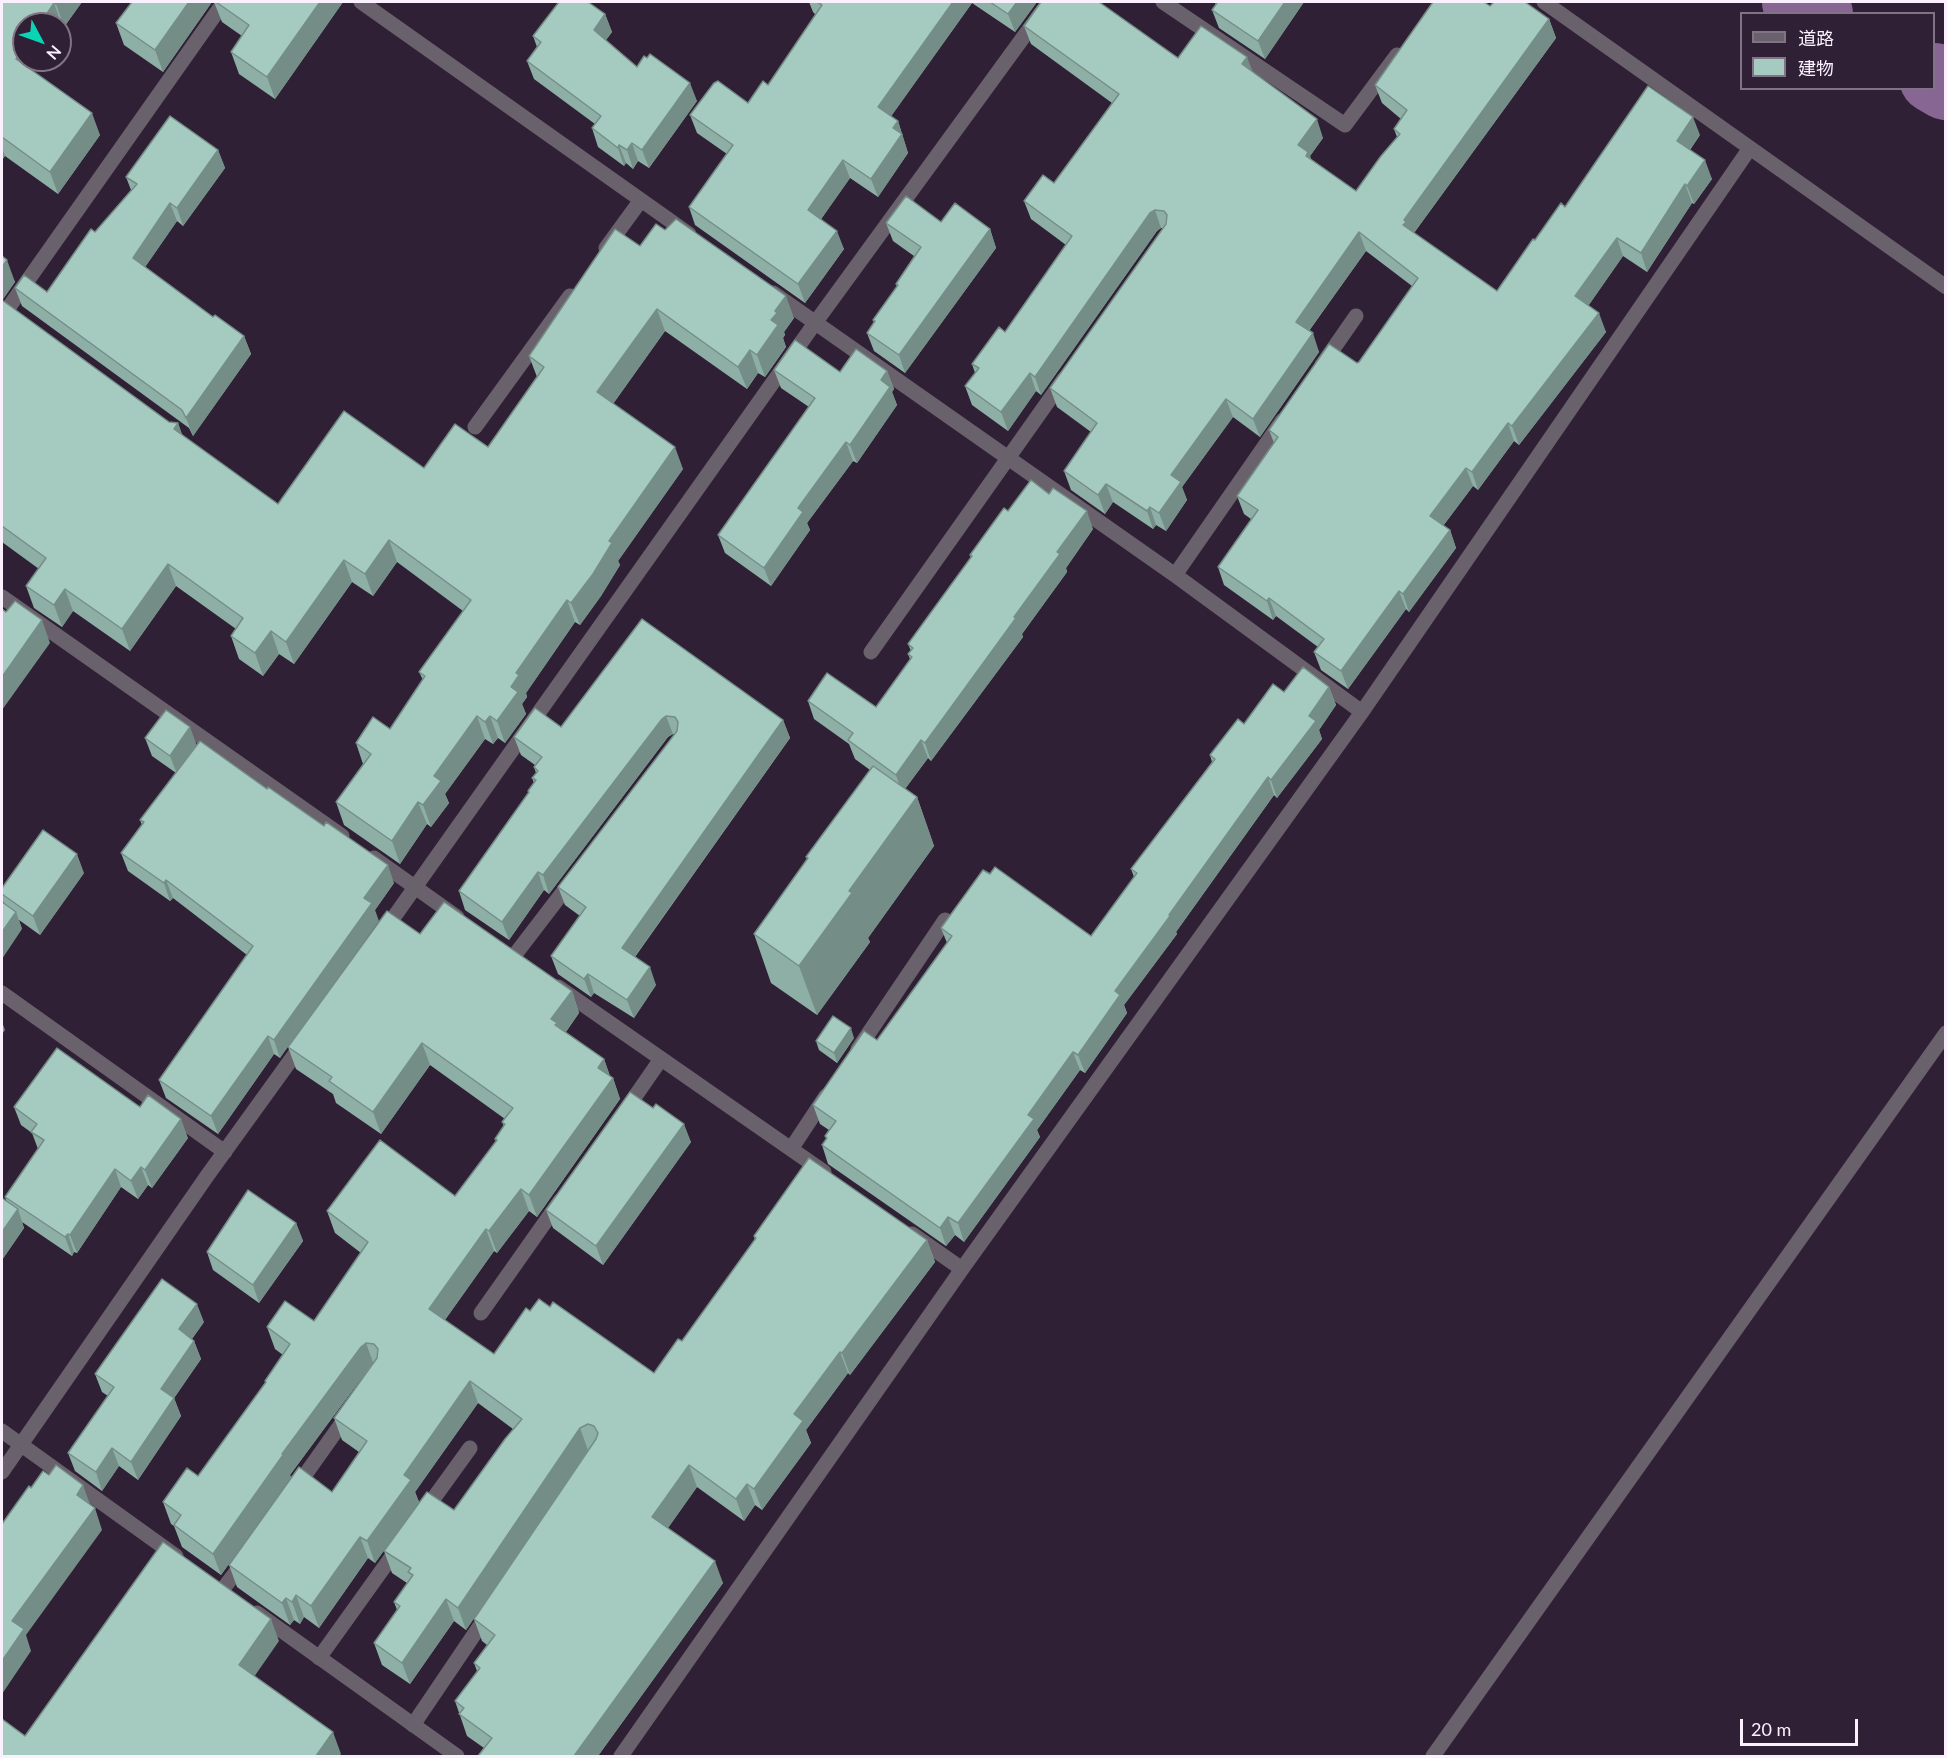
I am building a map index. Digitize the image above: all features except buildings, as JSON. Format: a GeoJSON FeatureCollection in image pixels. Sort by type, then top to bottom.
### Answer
{"type":"FeatureCollection","features":[{"type":"Feature","properties":{"kind":"street"},"geometry":{"type":"LineString","coordinates":[[9,313],[224,2]]}},
{"type":"Feature","properties":{"kind":"street"},"geometry":{"type":"LineString","coordinates":[[362,2],[699,241]]}},
{"type":"Feature","properties":{"kind":"street"},"geometry":{"type":"LineString","coordinates":[[375,945],[814,322],[1049,2]]}},
{"type":"Feature","properties":{"kind":"street"},"geometry":{"type":"LineString","coordinates":[[1163,2],[1345,125],[1408,40]]}},
{"type":"Feature","properties":{"kind":"street"},"geometry":{"type":"LineString","coordinates":[[1544,2],[1946,287]]}},
{"type":"Feature","properties":{"kind":"street"},"geometry":{"type":"LineString","coordinates":[[621,1756],[962,1269],[1362,712],[1750,148]]}},
{"type":"Feature","properties":{"kind":"street"},"geometry":{"type":"LineString","coordinates":[[600,256],[641,200]]}},
{"type":"Feature","properties":{"kind":"street"},"geometry":{"type":"LineString","coordinates":[[757,282],[1175,575],[1362,712]]}},
{"type":"Feature","properties":{"kind":"street"},"geometry":{"type":"LineString","coordinates":[[475,427],[579,285]]}},
{"type":"Feature","properties":{"kind":"street"},"geometry":{"type":"LineString","coordinates":[[1316,373],[1356,316]]}},
{"type":"Feature","properties":{"kind":"street"},"geometry":{"type":"LineString","coordinates":[[871,652],[1076,362]]}},
{"type":"Feature","properties":{"kind":"street"},"geometry":{"type":"LineString","coordinates":[[1175,575],[1289,412]]}},
{"type":"Feature","properties":{"kind":"street"},"geometry":{"type":"LineString","coordinates":[[2,597],[469,925]]}},
{"type":"Feature","properties":{"kind":"street"},"geometry":{"type":"LineString","coordinates":[[514,957],[585,864]]}},
{"type":"Feature","properties":{"kind":"street"},"geometry":{"type":"LineString","coordinates":[[848,1063],[945,920]]}},
{"type":"Feature","properties":{"kind":"street"},"geometry":{"type":"LineString","coordinates":[[544,977],[790,1149],[811,1170],[834,1179]]}},
{"type":"Feature","properties":{"kind":"street"},"geometry":{"type":"LineString","coordinates":[[2,993],[225,1152]]}},
{"type":"Feature","properties":{"kind":"street"},"geometry":{"type":"LineString","coordinates":[[2,1472],[313,1029]]}},
{"type":"Feature","properties":{"kind":"street"},"geometry":{"type":"LineString","coordinates":[[1433,1756],[1946,1033]]}},
{"type":"Feature","properties":{"kind":"street"},"geometry":{"type":"LineString","coordinates":[[613,1128],[661,1059]]}},
{"type":"Feature","properties":{"kind":"street"},"geometry":{"type":"LineString","coordinates":[[790,1149],[836,1082]]}},
{"type":"Feature","properties":{"kind":"street"},"geometry":{"type":"LineString","coordinates":[[481,1313],[571,1186]]}},
{"type":"Feature","properties":{"kind":"street"},"geometry":{"type":"LineString","coordinates":[[903,1227],[962,1269]]}},
{"type":"Feature","properties":{"kind":"street"},"geometry":{"type":"LineString","coordinates":[[284,1505],[357,1402]]}},
{"type":"Feature","properties":{"kind":"street"},"geometry":{"type":"LineString","coordinates":[[2,1431],[185,1562]]}},
{"type":"Feature","properties":{"kind":"street"},"geometry":{"type":"LineString","coordinates":[[319,1658],[470,1448]]}},
{"type":"Feature","properties":{"kind":"street"},"geometry":{"type":"LineString","coordinates":[[250,1552],[228,1593],[457,1756]]}},
{"type":"Feature","properties":{"kind":"street"},"geometry":{"type":"LineString","coordinates":[[413,1725],[498,1600]]}},
{"type":"Feature","properties":{"kind":"waterway"},"geometry":{"type":"LineString","coordinates":[[1797,2],[1814,12]]}},
{"type":"Feature","properties":{"kind":"waterway"},"geometry":{"type":"LineString","coordinates":[[1935,79],[1946,85]]}}]}
